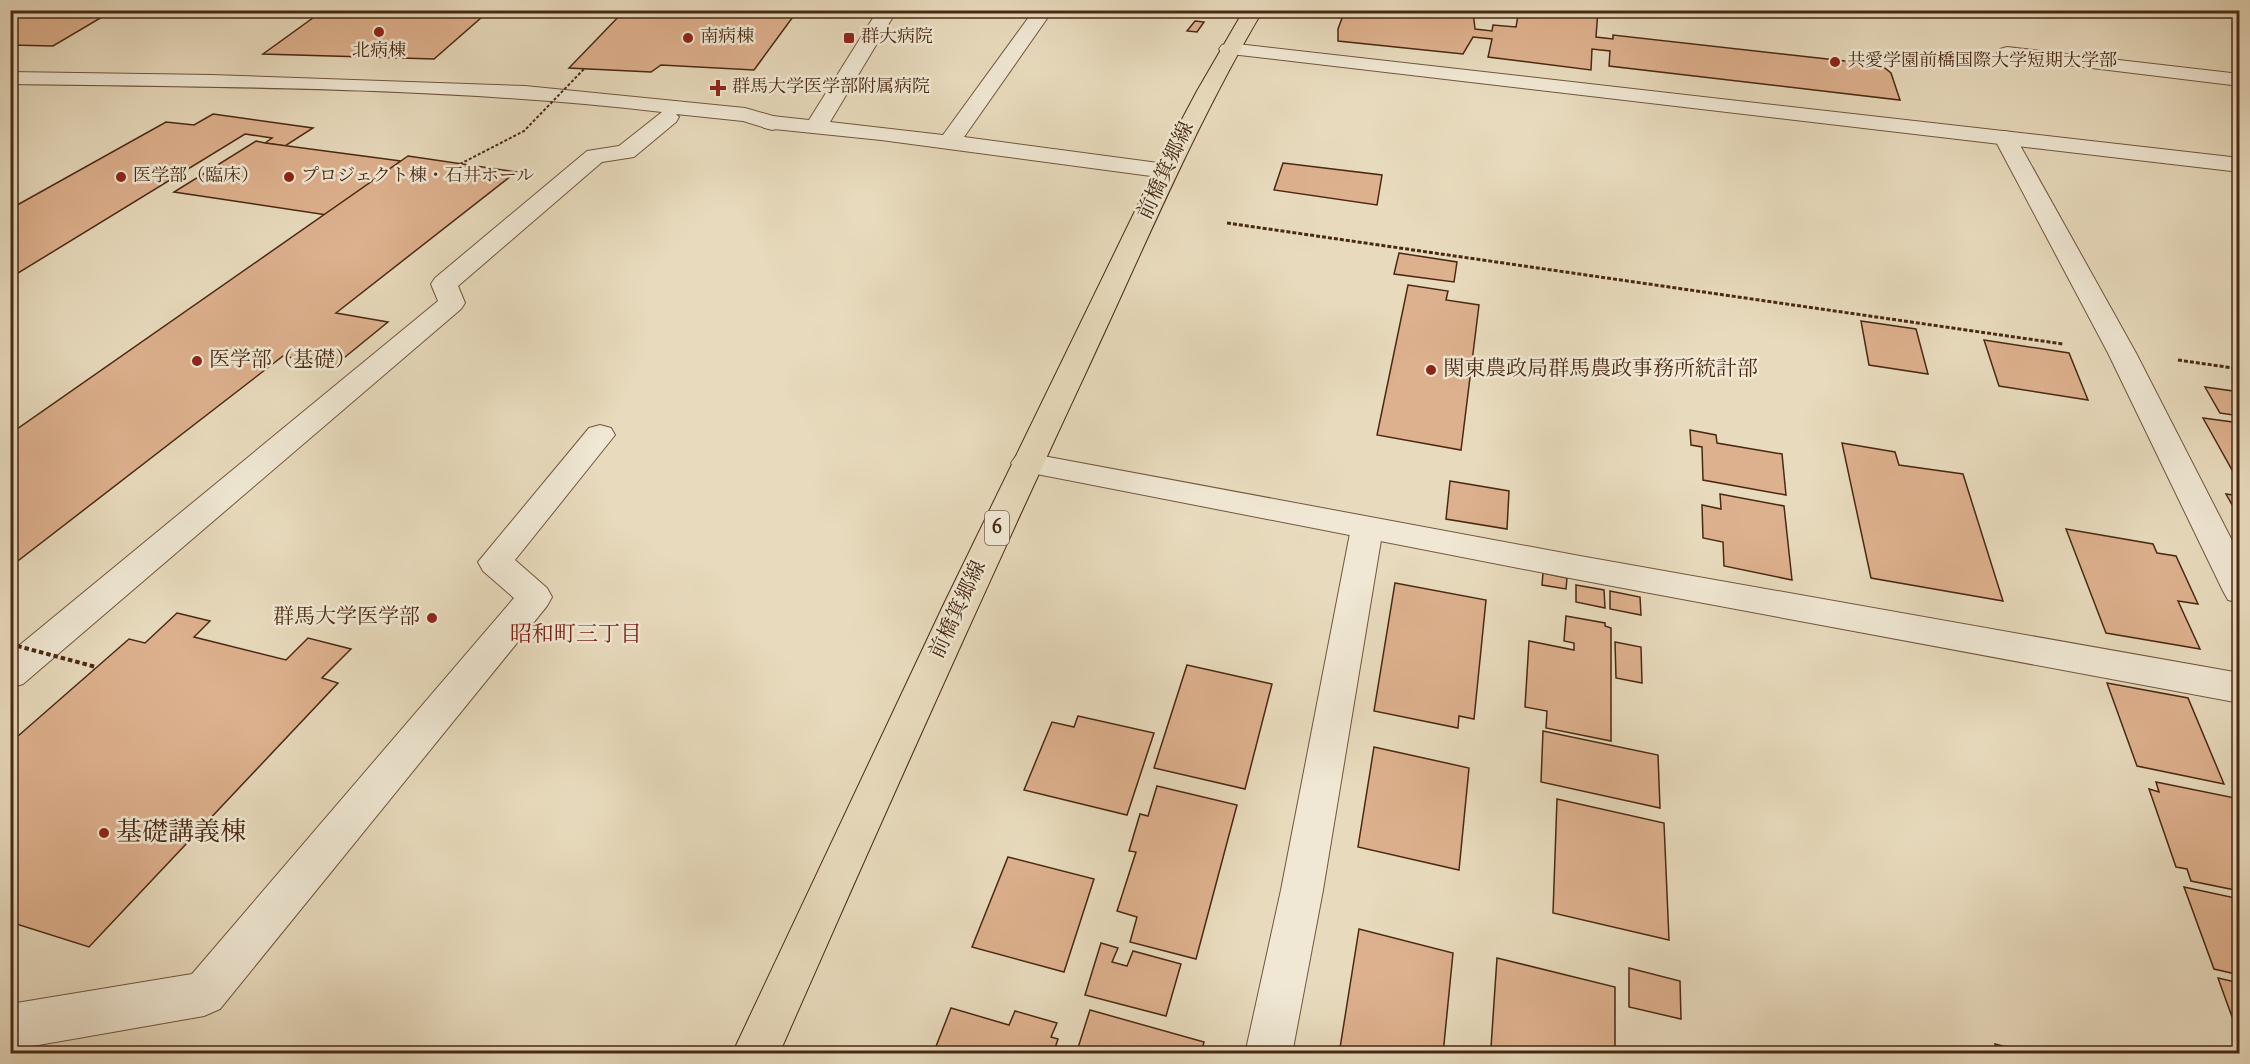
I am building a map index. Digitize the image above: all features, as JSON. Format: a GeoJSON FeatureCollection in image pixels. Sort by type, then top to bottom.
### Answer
{"type":"FeatureCollection","features":[{"type":"Feature","properties":{"kind":"main road","name":"前橋箕郷線"},"geometry":{"type":"LineString","coordinates":[[755,1053],[1027,463],[1149,212],[1182,135],[1229,49],[1254,10]]}},
{"type":"Feature","properties":{"kind":"street"},"geometry":{"type":"LineString","coordinates":[[816,126],[888,10]]}},
{"type":"Feature","properties":{"kind":"street"},"geometry":{"type":"LineString","coordinates":[[949,142],[1046,12]]}},
{"type":"Feature","properties":{"kind":"street"},"geometry":{"type":"LineString","coordinates":[[1229,49],[2240,165]]}},
{"type":"Feature","properties":{"kind":"street"},"geometry":{"type":"LineString","coordinates":[[2007,52],[2240,80]]}},
{"type":"Feature","properties":{"kind":"street"},"geometry":{"type":"LineString","coordinates":[[10,78],[212,81],[549,93],[745,115],[772,123]]}},
{"type":"Feature","properties":{"kind":"street"},"geometry":{"type":"LineString","coordinates":[[10,86],[533,99],[607,106],[642,114],[738,125],[772,123],[816,126],[1166,171]]}},
{"type":"Feature","properties":{"kind":"street"},"geometry":{"type":"LineString","coordinates":[[595,156],[592,150],[642,114]]}},
{"type":"Feature","properties":{"kind":"street"},"geometry":{"type":"LineString","coordinates":[[10,674],[452,303],[444,284],[595,156],[626,152],[668,117]]}},
{"type":"Feature","properties":{"kind":"street"},"geometry":{"type":"LineString","coordinates":[[2006,138],[2122,353],[2240,591]]}},
{"type":"Feature","properties":{"kind":"street"},"geometry":{"type":"LineString","coordinates":[[10,1027],[204,994],[535,597],[495,562],[600,435]]}},
{"type":"Feature","properties":{"kind":"street"},"geometry":{"type":"LineString","coordinates":[[1027,463],[1367,528],[2240,688]]}},
{"type":"Feature","properties":{"kind":"street"},"geometry":{"type":"LineString","coordinates":[[1268,1053],[1302,890],[1367,528]]}},
{"type":"Feature","properties":{"kind":"path"},"geometry":{"type":"LineString","coordinates":[[460,164],[524,131],[584,69]]}},
{"type":"Feature","properties":{"kind":"path"},"geometry":{"type":"LineString","coordinates":[[1227,223],[2240,369]]}},
{"type":"Feature","properties":{"kind":"path"},"geometry":{"type":"LineString","coordinates":[[10,644],[96,667]]}},
{"type":"Feature","properties":{"kind":"building"},"geometry":{"type":"Polygon","coordinates":[[[15,10],[114,10],[53,46],[10,45],[10,13],[15,10]]]}},
{"type":"Feature","properties":{"kind":"building","name":"北病棟"},"geometry":{"type":"Polygon","coordinates":[[[324,10],[490,10],[434,59],[263,54],[324,10]]]}},
{"type":"Feature","properties":{"kind":"building","name":"南病棟"},"geometry":{"type":"Polygon","coordinates":[[[625,10],[798,10],[754,70],[661,65],[651,72],[569,68],[625,10]]]}},
{"type":"Feature","properties":{"kind":"building"},"geometry":{"type":"Polygon","coordinates":[[[1345,10],[1473,11],[1475,29],[1492,31],[1493,25],[1516,27],[1519,10],[1598,10],[1596,37],[1613,39],[1613,35],[1881,65],[1891,73],[1900,100],[1609,66],[1610,51],[1592,49],[1591,70],[1488,57],[1492,39],[1473,37],[1463,54],[1338,41],[1338,29],[1345,10]]]}},
{"type":"Feature","properties":{"kind":"building"},"geometry":{"type":"Polygon","coordinates":[[[1195,21],[1204,22],[1197,32],[1187,31],[1195,21]]]}},
{"type":"Feature","properties":{"kind":"building","name":"医学部（臨床）"},"geometry":{"type":"Polygon","coordinates":[[[213,114],[313,128],[285,146],[265,143],[272,138],[245,134],[10,278],[10,209],[166,122],[194,125],[213,114]]]}},
{"type":"Feature","properties":{"kind":"building","name":"プロジェクト棟・石井ホール"},"geometry":{"type":"Polygon","coordinates":[[[256,141],[401,161],[327,215],[174,192],[256,141]]]}},
{"type":"Feature","properties":{"kind":"building","name":"医学部（基礎）"},"geometry":{"type":"Polygon","coordinates":[[[408,156],[516,172],[336,313],[388,322],[334,366],[283,356],[10,567],[10,434],[408,156]]]}},
{"type":"Feature","properties":{"kind":"building"},"geometry":{"type":"Polygon","coordinates":[[[1283,163],[1382,175],[1377,205],[1274,190],[1283,163]]]}},
{"type":"Feature","properties":{"kind":"building"},"geometry":{"type":"Polygon","coordinates":[[[1399,253],[1457,262],[1454,282],[1394,274],[1399,253]]]}},
{"type":"Feature","properties":{"kind":"building","name":"関東農政局群馬農政事務所統計部"},"geometry":{"type":"Polygon","coordinates":[[[1408,285],[1448,291],[1446,300],[1479,305],[1461,450],[1377,435],[1408,285]]]}},
{"type":"Feature","properties":{"kind":"building"},"geometry":{"type":"Polygon","coordinates":[[[1861,321],[1916,329],[1928,374],[1869,365],[1861,321]]]}},
{"type":"Feature","properties":{"kind":"building"},"geometry":{"type":"Polygon","coordinates":[[[1984,340],[2069,353],[2088,400],[1999,386],[1984,340]]]}},
{"type":"Feature","properties":{"kind":"building"},"geometry":{"type":"Polygon","coordinates":[[[2205,387],[2240,392],[2240,416],[2220,413],[2205,387]]]}},
{"type":"Feature","properties":{"kind":"building"},"geometry":{"type":"Polygon","coordinates":[[[2203,418],[2240,423],[2240,478],[2236,477],[2203,418]]]}},
{"type":"Feature","properties":{"kind":"building"},"geometry":{"type":"Polygon","coordinates":[[[1690,430],[1716,435],[1717,443],[1782,454],[1786,495],[1703,480],[1702,447],[1691,445],[1690,430]]]}},
{"type":"Feature","properties":{"kind":"building"},"geometry":{"type":"Polygon","coordinates":[[[1842,443],[1895,452],[1899,465],[1963,474],[2003,601],[1871,578],[1842,443]]]}},
{"type":"Feature","properties":{"kind":"building"},"geometry":{"type":"Polygon","coordinates":[[[1450,481],[1509,491],[1507,529],[1446,519],[1450,481]]]}},
{"type":"Feature","properties":{"kind":"building"},"geometry":{"type":"Polygon","coordinates":[[[1720,494],[1784,506],[1792,580],[1724,566],[1723,542],[1703,538],[1702,505],[1721,509],[1720,494]]]}},
{"type":"Feature","properties":{"kind":"building"},"geometry":{"type":"Polygon","coordinates":[[[2226,494],[2240,496],[2240,519],[2226,494]]]}},
{"type":"Feature","properties":{"kind":"building"},"geometry":{"type":"Polygon","coordinates":[[[2066,529],[2153,544],[2157,553],[2176,556],[2198,604],[2178,601],[2200,649],[2106,633],[2066,529]]]}},
{"type":"Feature","properties":{"kind":"building"},"geometry":{"type":"Polygon","coordinates":[[[1543,573],[1567,578],[1566,589],[1542,585],[1543,573]]]}},
{"type":"Feature","properties":{"kind":"building"},"geometry":{"type":"Polygon","coordinates":[[[1395,583],[1486,600],[1474,719],[1459,716],[1458,728],[1374,711],[1395,583]]]}},
{"type":"Feature","properties":{"kind":"building"},"geometry":{"type":"Polygon","coordinates":[[[1576,585],[1604,590],[1605,608],[1576,602],[1576,585]]]}},
{"type":"Feature","properties":{"kind":"building"},"geometry":{"type":"Polygon","coordinates":[[[1610,591],[1640,597],[1641,615],[1610,609],[1610,591]]]}},
{"type":"Feature","properties":{"kind":"building","name":"基礎講義棟"},"geometry":{"type":"Polygon","coordinates":[[[177,613],[210,621],[194,637],[286,660],[308,638],[351,649],[322,678],[338,683],[89,947],[10,922],[10,743],[129,639],[145,643],[177,613]]]}},
{"type":"Feature","properties":{"kind":"building"},"geometry":{"type":"Polygon","coordinates":[[[1566,616],[1605,623],[1605,626],[1611,628],[1611,741],[1546,728],[1547,711],[1525,707],[1529,641],[1574,650],[1574,643],[1564,641],[1566,616]]]}},
{"type":"Feature","properties":{"kind":"building"},"geometry":{"type":"Polygon","coordinates":[[[1615,642],[1641,647],[1642,683],[1616,678],[1615,642]]]}},
{"type":"Feature","properties":{"kind":"building"},"geometry":{"type":"Polygon","coordinates":[[[1187,665],[1272,684],[1245,789],[1154,768],[1187,665]]]}},
{"type":"Feature","properties":{"kind":"building"},"geometry":{"type":"Polygon","coordinates":[[[2107,683],[2188,698],[2224,784],[2137,766],[2107,683]]]}},
{"type":"Feature","properties":{"kind":"building"},"geometry":{"type":"Polygon","coordinates":[[[1078,716],[1154,733],[1127,815],[1024,790],[1052,722],[1074,727],[1078,716]]]}},
{"type":"Feature","properties":{"kind":"building"},"geometry":{"type":"Polygon","coordinates":[[[1543,731],[1658,755],[1660,808],[1541,782],[1543,731]]]}},
{"type":"Feature","properties":{"kind":"building"},"geometry":{"type":"Polygon","coordinates":[[[1374,747],[1469,768],[1459,870],[1358,847],[1374,747]]]}},
{"type":"Feature","properties":{"kind":"building"},"geometry":{"type":"Polygon","coordinates":[[[2156,782],[2240,799],[2240,891],[2191,881],[2187,869],[2176,867],[2149,789],[2159,792],[2156,782]]]}},
{"type":"Feature","properties":{"kind":"building"},"geometry":{"type":"Polygon","coordinates":[[[1157,786],[1237,805],[1196,959],[1130,942],[1137,917],[1117,911],[1136,852],[1129,851],[1140,814],[1148,816],[1157,786]]]}},
{"type":"Feature","properties":{"kind":"building"},"geometry":{"type":"Polygon","coordinates":[[[1557,799],[1664,823],[1669,940],[1553,913],[1557,799]]]}},
{"type":"Feature","properties":{"kind":"building"},"geometry":{"type":"Polygon","coordinates":[[[1008,857],[1094,879],[1064,972],[972,947],[1008,857]]]}},
{"type":"Feature","properties":{"kind":"building"},"geometry":{"type":"Polygon","coordinates":[[[2184,887],[2240,899],[2240,975],[2214,969],[2184,887]]]}},
{"type":"Feature","properties":{"kind":"building"},"geometry":{"type":"Polygon","coordinates":[[[1359,929],[1453,953],[1443,1054],[1358,1054],[1340,1048],[1359,929]]]}},
{"type":"Feature","properties":{"kind":"building"},"geometry":{"type":"Polygon","coordinates":[[[1101,943],[1118,948],[1112,962],[1127,966],[1133,951],[1181,964],[1166,1016],[1085,995],[1101,943]]]}},
{"type":"Feature","properties":{"kind":"building"},"geometry":{"type":"Polygon","coordinates":[[[1497,958],[1615,987],[1615,1054],[1515,1054],[1491,1047],[1497,958]]]}},
{"type":"Feature","properties":{"kind":"building"},"geometry":{"type":"Polygon","coordinates":[[[1629,968],[1680,981],[1681,1019],[1629,1007],[1629,968]]]}},
{"type":"Feature","properties":{"kind":"building"},"geometry":{"type":"Polygon","coordinates":[[[2218,978],[2240,983],[2240,1039],[2218,978]]]}},
{"type":"Feature","properties":{"kind":"building"},"geometry":{"type":"Polygon","coordinates":[[[951,1008],[1009,1025],[1015,1011],[1057,1023],[1051,1037],[1058,1039],[1053,1054],[933,1054],[951,1008]]]}},
{"type":"Feature","properties":{"kind":"building"},"geometry":{"type":"Polygon","coordinates":[[[1090,1010],[1204,1042],[1201,1054],[1076,1054],[1090,1010]]]}},
{"type":"Feature","properties":{"kind":"building"},"geometry":{"type":"Polygon","coordinates":[[[1995,1044],[2033,1054],[1997,1054],[1995,1044]]]}},
{"type":"Feature","properties":{"kind":"place","name":"北病棟"},"geometry":{"type":"Point","coordinates":[379,32]}},
{"type":"Feature","properties":{"kind":"place","name":"南病棟"},"geometry":{"type":"Point","coordinates":[688,38]}},
{"type":"Feature","properties":{"kind":"place","name":"群大病院"},"geometry":{"type":"Point","coordinates":[849,38]}},
{"type":"Feature","properties":{"kind":"place","name":"共愛学園前橋国際大学短期大学部"},"geometry":{"type":"Point","coordinates":[1835,62]}},
{"type":"Feature","properties":{"kind":"place","name":"群馬大学医学部附属病院"},"geometry":{"type":"Point","coordinates":[718,88]}},
{"type":"Feature","properties":{"kind":"place","name":"医学部（臨床）"},"geometry":{"type":"Point","coordinates":[121,177]}},
{"type":"Feature","properties":{"kind":"place","name":"プロジェクト棟・石井ホール"},"geometry":{"type":"Point","coordinates":[289,177]}},
{"type":"Feature","properties":{"kind":"place","name":"医学部（基礎）"},"geometry":{"type":"Point","coordinates":[197,361]}},
{"type":"Feature","properties":{"kind":"place","name":"関東農政局群馬農政事務所統計部"},"geometry":{"type":"Point","coordinates":[1431,370]}},
{"type":"Feature","properties":{"kind":"place","name":"群馬大学医学部"},"geometry":{"type":"Point","coordinates":[432,618]}},
{"type":"Feature","properties":{"kind":"place","name":"基礎講義棟"},"geometry":{"type":"Point","coordinates":[104,833]}},
{"type":"Feature","properties":{"kind":"district","name":"昭和町三丁目"},"geometry":{"type":"Point","coordinates":[576,636]}}]}
